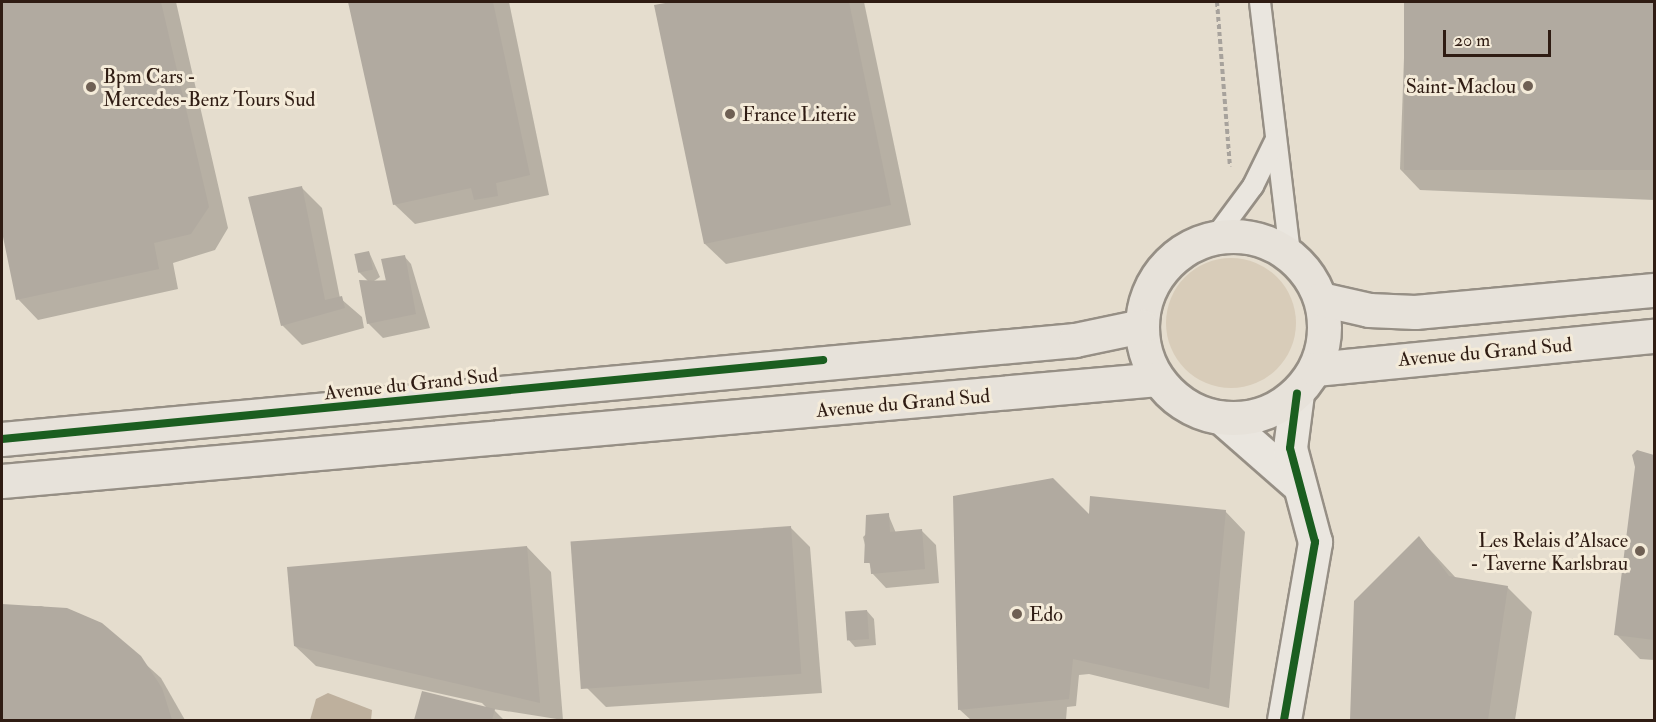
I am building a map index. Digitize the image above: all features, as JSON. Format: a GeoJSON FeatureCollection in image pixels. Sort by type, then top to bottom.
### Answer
{"type":"FeatureCollection","features":[{"type":"Feature","properties":{"kind":"main road"},"geometry":{"type":"LineString","coordinates":[[1216,236],[1265,240],[1290,254],[1321,299],[1325,323],[1306,381],[1272,410],[1222,418],[1197,411],[1158,379],[1142,326],[1146,302],[1166,266],[1192,245],[1216,236]]}},
{"type":"Feature","properties":{"kind":"main road"},"geometry":{"type":"LineString","coordinates":[[1321,299],[1369,310],[1415,312],[1654,290]]}},
{"type":"Feature","properties":{"kind":"main road","name":"Avenue du Grand Sud"},"geometry":{"type":"LineString","coordinates":[[2,439],[1075,340],[1142,326]]}},
{"type":"Feature","properties":{"kind":"main road","name":"Avenue du Grand Sud"},"geometry":{"type":"LineString","coordinates":[[1306,381],[1654,336]]}},
{"type":"Feature","properties":{"kind":"main road","name":"Avenue du Grand Sud"},"geometry":{"type":"LineString","coordinates":[[2,481],[1158,379]]}},
{"type":"Feature","properties":{"kind":"street"},"geometry":{"type":"LineString","coordinates":[[1284,720],[1315,542],[1295,482],[1290,448],[1306,381]]}},
{"type":"Feature","properties":{"kind":"street"},"geometry":{"type":"LineString","coordinates":[[1222,418],[1295,482]]}},
{"type":"Feature","properties":{"kind":"lane"},"geometry":{"type":"LineString","coordinates":[[1260,2],[1290,254]]}},
{"type":"Feature","properties":{"kind":"lane"},"geometry":{"type":"LineString","coordinates":[[1216,236],[1254,186],[1276,139]]}},
{"type":"Feature","properties":{"kind":"path"},"geometry":{"type":"LineString","coordinates":[[1217,2],[1230,175]]}},
{"type":"Feature","properties":{"kind":"shaded area"},"geometry":{"type":"Polygon","coordinates":[[[1231,258],[1256,263],[1277,277],[1291,298],[1296,323],[1291,348],[1277,369],[1256,383],[1231,388],[1206,383],[1185,369],[1171,348],[1166,323],[1171,298],[1185,277],[1206,263],[1231,258]]]}},
{"type":"Feature","properties":{"kind":"shaded area"},"geometry":{"type":"Polygon","coordinates":[[[328,693],[372,710],[371,720],[310,720],[316,699],[328,693]]]}},
{"type":"Feature","properties":{"kind":"building","name":"Bpm Cars - Mercedes-Benz Tours Sud"},"geometry":{"type":"Polygon","coordinates":[[[2,2],[161,2],[209,207],[191,234],[154,243],[159,269],[16,300],[2,232],[2,2]]]}},
{"type":"Feature","properties":{"kind":"building"},"geometry":{"type":"Polygon","coordinates":[[[348,2],[493,2],[530,175],[496,183],[498,196],[474,200],[471,188],[393,205],[348,2]]]}},
{"type":"Feature","properties":{"kind":"building"},"geometry":{"type":"Polygon","coordinates":[[[671,2],[849,2],[891,205],[704,244],[654,5],[671,2]]]}},
{"type":"Feature","properties":{"kind":"building","name":"Saint-Maclou"},"geometry":{"type":"Polygon","coordinates":[[[1404,2],[1654,2],[1654,170],[1404,170],[1404,2]]]}},
{"type":"Feature","properties":{"kind":"building"},"geometry":{"type":"Polygon","coordinates":[[[302,186],[325,300],[342,296],[345,308],[281,326],[248,197],[302,186]]]}},
{"type":"Feature","properties":{"kind":"building"},"geometry":{"type":"Polygon","coordinates":[[[369,251],[373,270],[358,273],[354,254],[369,251]]]}},
{"type":"Feature","properties":{"kind":"building"},"geometry":{"type":"Polygon","coordinates":[[[405,255],[416,314],[367,324],[359,280],[386,281],[381,259],[405,255]]]}},
{"type":"Feature","properties":{"kind":"building","name":"Les Relais d’Alsace - Taverne Karlsbrau"},"geometry":{"type":"Polygon","coordinates":[[[1637,450],[1654,455],[1654,640],[1614,635],[1635,467],[1632,455],[1637,450]]]}},
{"type":"Feature","properties":{"kind":"building"},"geometry":{"type":"Polygon","coordinates":[[[1053,478],[1089,514],[1090,496],[1226,510],[1209,689],[1073,659],[1069,699],[958,710],[953,496],[1053,478]]]}},
{"type":"Feature","properties":{"kind":"building"},"geometry":{"type":"Polygon","coordinates":[[[889,513],[890,532],[922,529],[925,569],[871,574],[870,563],[864,563],[866,515],[889,513]]]}},
{"type":"Feature","properties":{"kind":"building"},"geometry":{"type":"Polygon","coordinates":[[[791,526],[801,674],[581,689],[571,541],[791,526]]]}},
{"type":"Feature","properties":{"kind":"building"},"geometry":{"type":"Polygon","coordinates":[[[1419,536],[1449,576],[1508,586],[1488,720],[1350,720],[1354,601],[1419,536]]]}},
{"type":"Feature","properties":{"kind":"building"},"geometry":{"type":"Polygon","coordinates":[[[527,546],[540,703],[294,646],[287,567],[527,546]]]}},
{"type":"Feature","properties":{"kind":"building"},"geometry":{"type":"Polygon","coordinates":[[[2,604],[67,608],[102,623],[141,656],[162,688],[172,720],[2,720],[2,604]]]}},
{"type":"Feature","properties":{"kind":"building"},"geometry":{"type":"Polygon","coordinates":[[[867,610],[869,639],[847,640],[845,612],[867,610]]]}},
{"type":"Feature","properties":{"kind":"building"},"geometry":{"type":"Polygon","coordinates":[[[422,691],[495,709],[492,720],[414,720],[422,691]]]}},
{"type":"Feature","properties":{"kind":"cycle path"},"geometry":{"type":"LineString","coordinates":[[2,439],[823,360]]}},
{"type":"Feature","properties":{"kind":"cycle path"},"geometry":{"type":"LineString","coordinates":[[1284,720],[1315,542],[1290,448],[1297,393]]}},
{"type":"Feature","properties":{"kind":"place","name":"Saint-Maclou"},"geometry":{"type":"Point","coordinates":[1528,86]}},
{"type":"Feature","properties":{"kind":"place","name":"Bpm Cars - Mercedes-Benz Tours Sud"},"geometry":{"type":"Point","coordinates":[91,87]}},
{"type":"Feature","properties":{"kind":"place","name":"France Literie"},"geometry":{"type":"Point","coordinates":[730,114]}},
{"type":"Feature","properties":{"kind":"place","name":"Les Relais d’Alsace - Taverne Karlsbrau"},"geometry":{"type":"Point","coordinates":[1640,551]}},
{"type":"Feature","properties":{"kind":"place","name":"Edo"},"geometry":{"type":"Point","coordinates":[1017,614]}}]}
